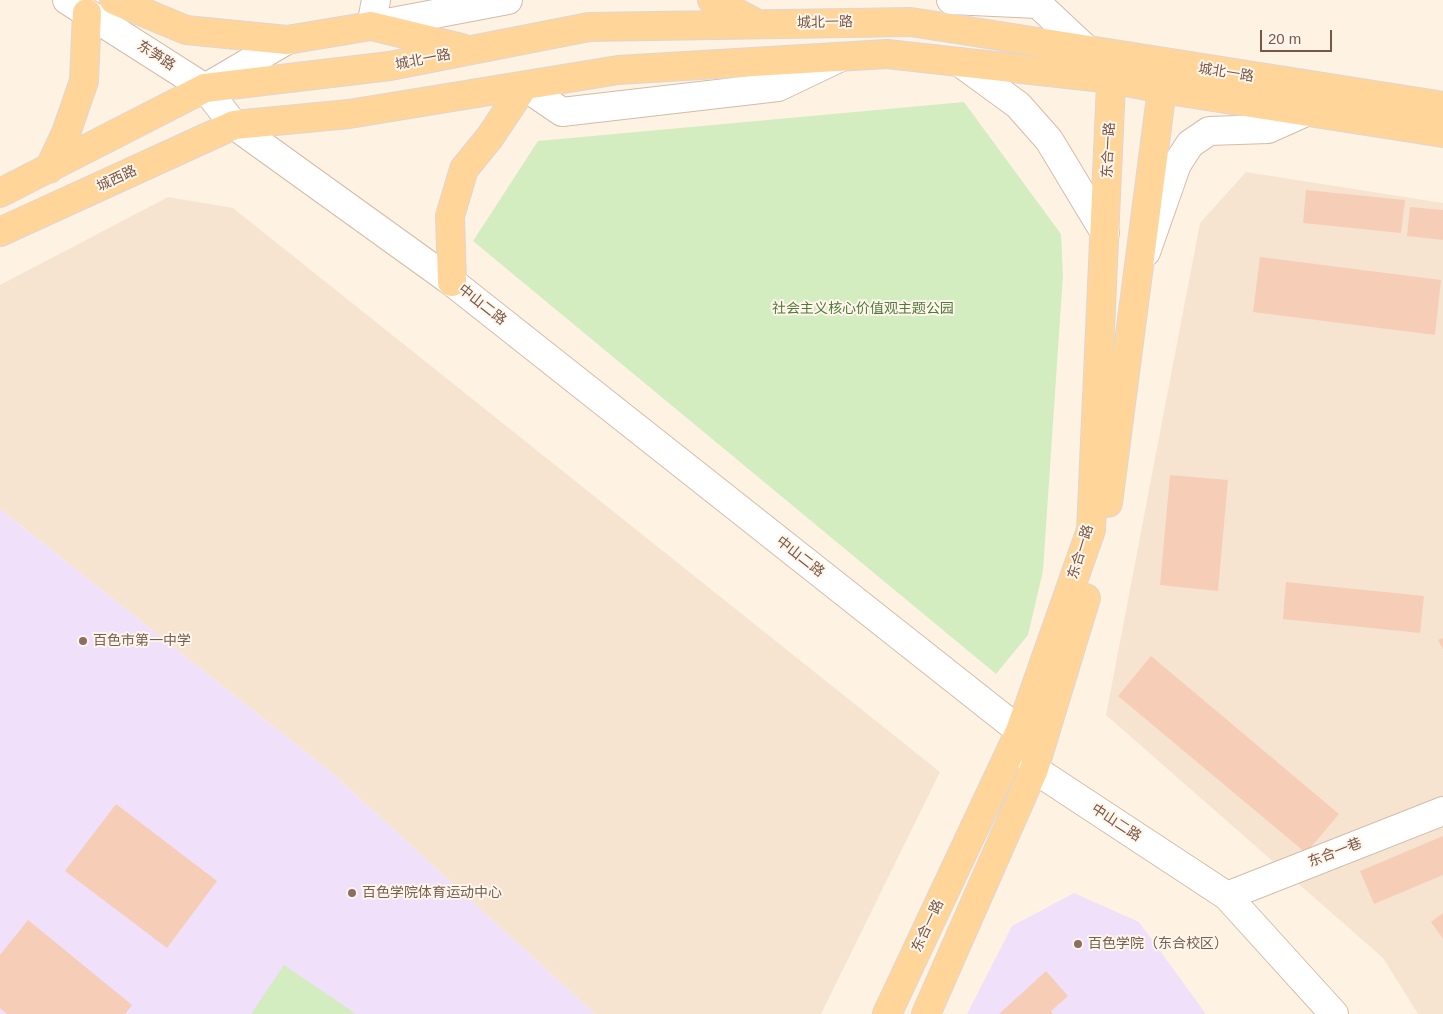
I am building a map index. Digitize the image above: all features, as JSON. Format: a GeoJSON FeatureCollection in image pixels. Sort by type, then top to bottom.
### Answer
{"type":"FeatureCollection","features":[{"type":"Feature","properties":{"kind":"main road"},"geometry":{"type":"LineString","coordinates":[[114,0],[186,30],[287,40]]}},
{"type":"Feature","properties":{"kind":"main road"},"geometry":{"type":"LineString","coordinates":[[0,193],[205,88],[287,40],[373,13],[508,0]]}},
{"type":"Feature","properties":{"kind":"main road"},"geometry":{"type":"LineString","coordinates":[[712,0],[757,24]]}},
{"type":"Feature","properties":{"kind":"main road"},"geometry":{"type":"LineString","coordinates":[[951,0],[1038,4],[1086,49]]}},
{"type":"Feature","properties":{"kind":"main road"},"geometry":{"type":"LineString","coordinates":[[49,168],[66,133],[84,81],[77,6]]}},
{"type":"Feature","properties":{"kind":"main road","name":"东笋路"},"geometry":{"type":"LineString","coordinates":[[77,6],[205,88],[234,125]]}},
{"type":"Feature","properties":{"kind":"main road"},"geometry":{"type":"LineString","coordinates":[[373,13],[471,50]]}},
{"type":"Feature","properties":{"kind":"main road","name":"城北一路"},"geometry":{"type":"LineString","coordinates":[[205,88],[390,66],[589,27],[911,22],[1086,49],[1112,66]]}},
{"type":"Feature","properties":{"kind":"main road","name":"城北一路"},"geometry":{"type":"LineString","coordinates":[[234,125],[349,114],[618,70],[887,54],[959,62],[1112,66],[1163,76],[1306,112],[1443,133]]}},
{"type":"Feature","properties":{"kind":"main road"},"geometry":{"type":"LineString","coordinates":[[959,62],[1018,105],[1049,140],[1105,233]]}},
{"type":"Feature","properties":{"kind":"main road","name":"东合一路"},"geometry":{"type":"LineString","coordinates":[[887,1014],[1020,731],[1091,530],[1112,66]]}},
{"type":"Feature","properties":{"kind":"main road","name":"城北一路"},"geometry":{"type":"LineString","coordinates":[[1163,76],[1443,106]]}},
{"type":"Feature","properties":{"kind":"main road","name":"东合一路"},"geometry":{"type":"LineString","coordinates":[[926,1014],[1034,768],[1104,538],[1163,76]]}},
{"type":"Feature","properties":{"kind":"main road"},"geometry":{"type":"LineString","coordinates":[[452,282],[450,216],[464,169],[490,137],[524,86]]}},
{"type":"Feature","properties":{"kind":"main road"},"geometry":{"type":"LineString","coordinates":[[1139,270],[1165,202],[1177,164],[1190,144],[1209,131],[1268,129],[1306,112]]}},
{"type":"Feature","properties":{"kind":"main road","name":"城西路"},"geometry":{"type":"LineString","coordinates":[[0,232],[234,125]]}},
{"type":"Feature","properties":{"kind":"main road","name":"中山二路"},"geometry":{"type":"LineString","coordinates":[[234,125],[452,282],[1020,731]]}},
{"type":"Feature","properties":{"kind":"main road"},"geometry":{"type":"LineString","coordinates":[[1020,731],[1034,768]]}},
{"type":"Feature","properties":{"kind":"main road","name":"中山二路"},"geometry":{"type":"LineString","coordinates":[[1034,768],[1227,896],[1334,1014]]}},
{"type":"Feature","properties":{"kind":"main road","name":"东合一巷"},"geometry":{"type":"LineString","coordinates":[[1227,896],[1443,811]]}},
{"type":"Feature","properties":{"kind":"shaded area"},"geometry":{"type":"Polygon","coordinates":[[[1246,172],[1443,203],[1443,1014],[1418,1014],[1383,958],[1106,715],[1200,223],[1246,172]]]}},
{"type":"Feature","properties":{"kind":"shaded area"},"geometry":{"type":"Polygon","coordinates":[[[168,197],[233,208],[940,772],[821,1014],[595,1014],[332,773],[0,509],[0,285],[168,197]]]}},
{"type":"Feature","properties":{"kind":"shaded area","name":"百色市第一中学"},"geometry":{"type":"Polygon","coordinates":[[[0,509],[332,773],[595,1014],[0,1014],[0,509]]]}},
{"type":"Feature","properties":{"kind":"shaded area","name":"百色学院（东合校区）"},"geometry":{"type":"Polygon","coordinates":[[[1074,893],[1139,922],[1206,1014],[967,1014],[1012,926],[1074,893]]]}},
{"type":"Feature","properties":{"kind":"green space","name":"社会主义核心价值观主题公园"},"geometry":{"type":"Polygon","coordinates":[[[964,102],[1061,234],[1063,275],[1043,571],[1028,635],[996,674],[473,241],[538,141],[964,102]]]}},
{"type":"Feature","properties":{"kind":"green space"},"geometry":{"type":"Polygon","coordinates":[[[284,965],[356,1014],[251,1014],[284,965]]]}},
{"type":"Feature","properties":{"kind":"building"},"geometry":{"type":"Polygon","coordinates":[[[1306,190],[1405,200],[1401,233],[1303,223],[1306,190]]]}},
{"type":"Feature","properties":{"kind":"building"},"geometry":{"type":"Polygon","coordinates":[[[1410,207],[1443,210],[1443,240],[1407,236],[1410,207]]]}},
{"type":"Feature","properties":{"kind":"building"},"geometry":{"type":"Polygon","coordinates":[[[1260,257],[1441,280],[1435,335],[1253,312],[1260,257]]]}},
{"type":"Feature","properties":{"kind":"building"},"geometry":{"type":"Polygon","coordinates":[[[1170,475],[1228,480],[1218,591],[1160,585],[1170,475]]]}},
{"type":"Feature","properties":{"kind":"building"},"geometry":{"type":"Polygon","coordinates":[[[1286,582],[1424,596],[1420,633],[1283,619],[1286,582]]]}},
{"type":"Feature","properties":{"kind":"building"},"geometry":{"type":"Polygon","coordinates":[[[1443,638],[1443,649],[1438,640],[1443,638]]]}},
{"type":"Feature","properties":{"kind":"building"},"geometry":{"type":"Polygon","coordinates":[[[1151,656],[1339,814],[1306,853],[1118,696],[1151,656]]]}},
{"type":"Feature","properties":{"kind":"building"},"geometry":{"type":"Polygon","coordinates":[[[116,804],[217,881],[167,948],[65,871],[116,804]]]}},
{"type":"Feature","properties":{"kind":"building"},"geometry":{"type":"Polygon","coordinates":[[[1443,836],[1443,875],[1374,904],[1360,871],[1443,836]]]}},
{"type":"Feature","properties":{"kind":"building"},"geometry":{"type":"Polygon","coordinates":[[[1443,913],[1443,939],[1431,922],[1443,913]]]}},
{"type":"Feature","properties":{"kind":"building"},"geometry":{"type":"Polygon","coordinates":[[[28,920],[132,1005],[125,1014],[7,1014],[0,1008],[0,955],[28,920]]]}},
{"type":"Feature","properties":{"kind":"building"},"geometry":{"type":"Polygon","coordinates":[[[1046,971],[1068,996],[1051,1011],[1053,1014],[999,1014],[1046,971]]]}},
{"type":"Feature","properties":{"kind":"place","name":"百色市第一中学"},"geometry":{"type":"Point","coordinates":[83,641]}},
{"type":"Feature","properties":{"kind":"place","name":"百色学院体育运动中心"},"geometry":{"type":"Point","coordinates":[352,893]}},
{"type":"Feature","properties":{"kind":"place","name":"百色学院（东合校区）"},"geometry":{"type":"Point","coordinates":[1078,944]}}]}
